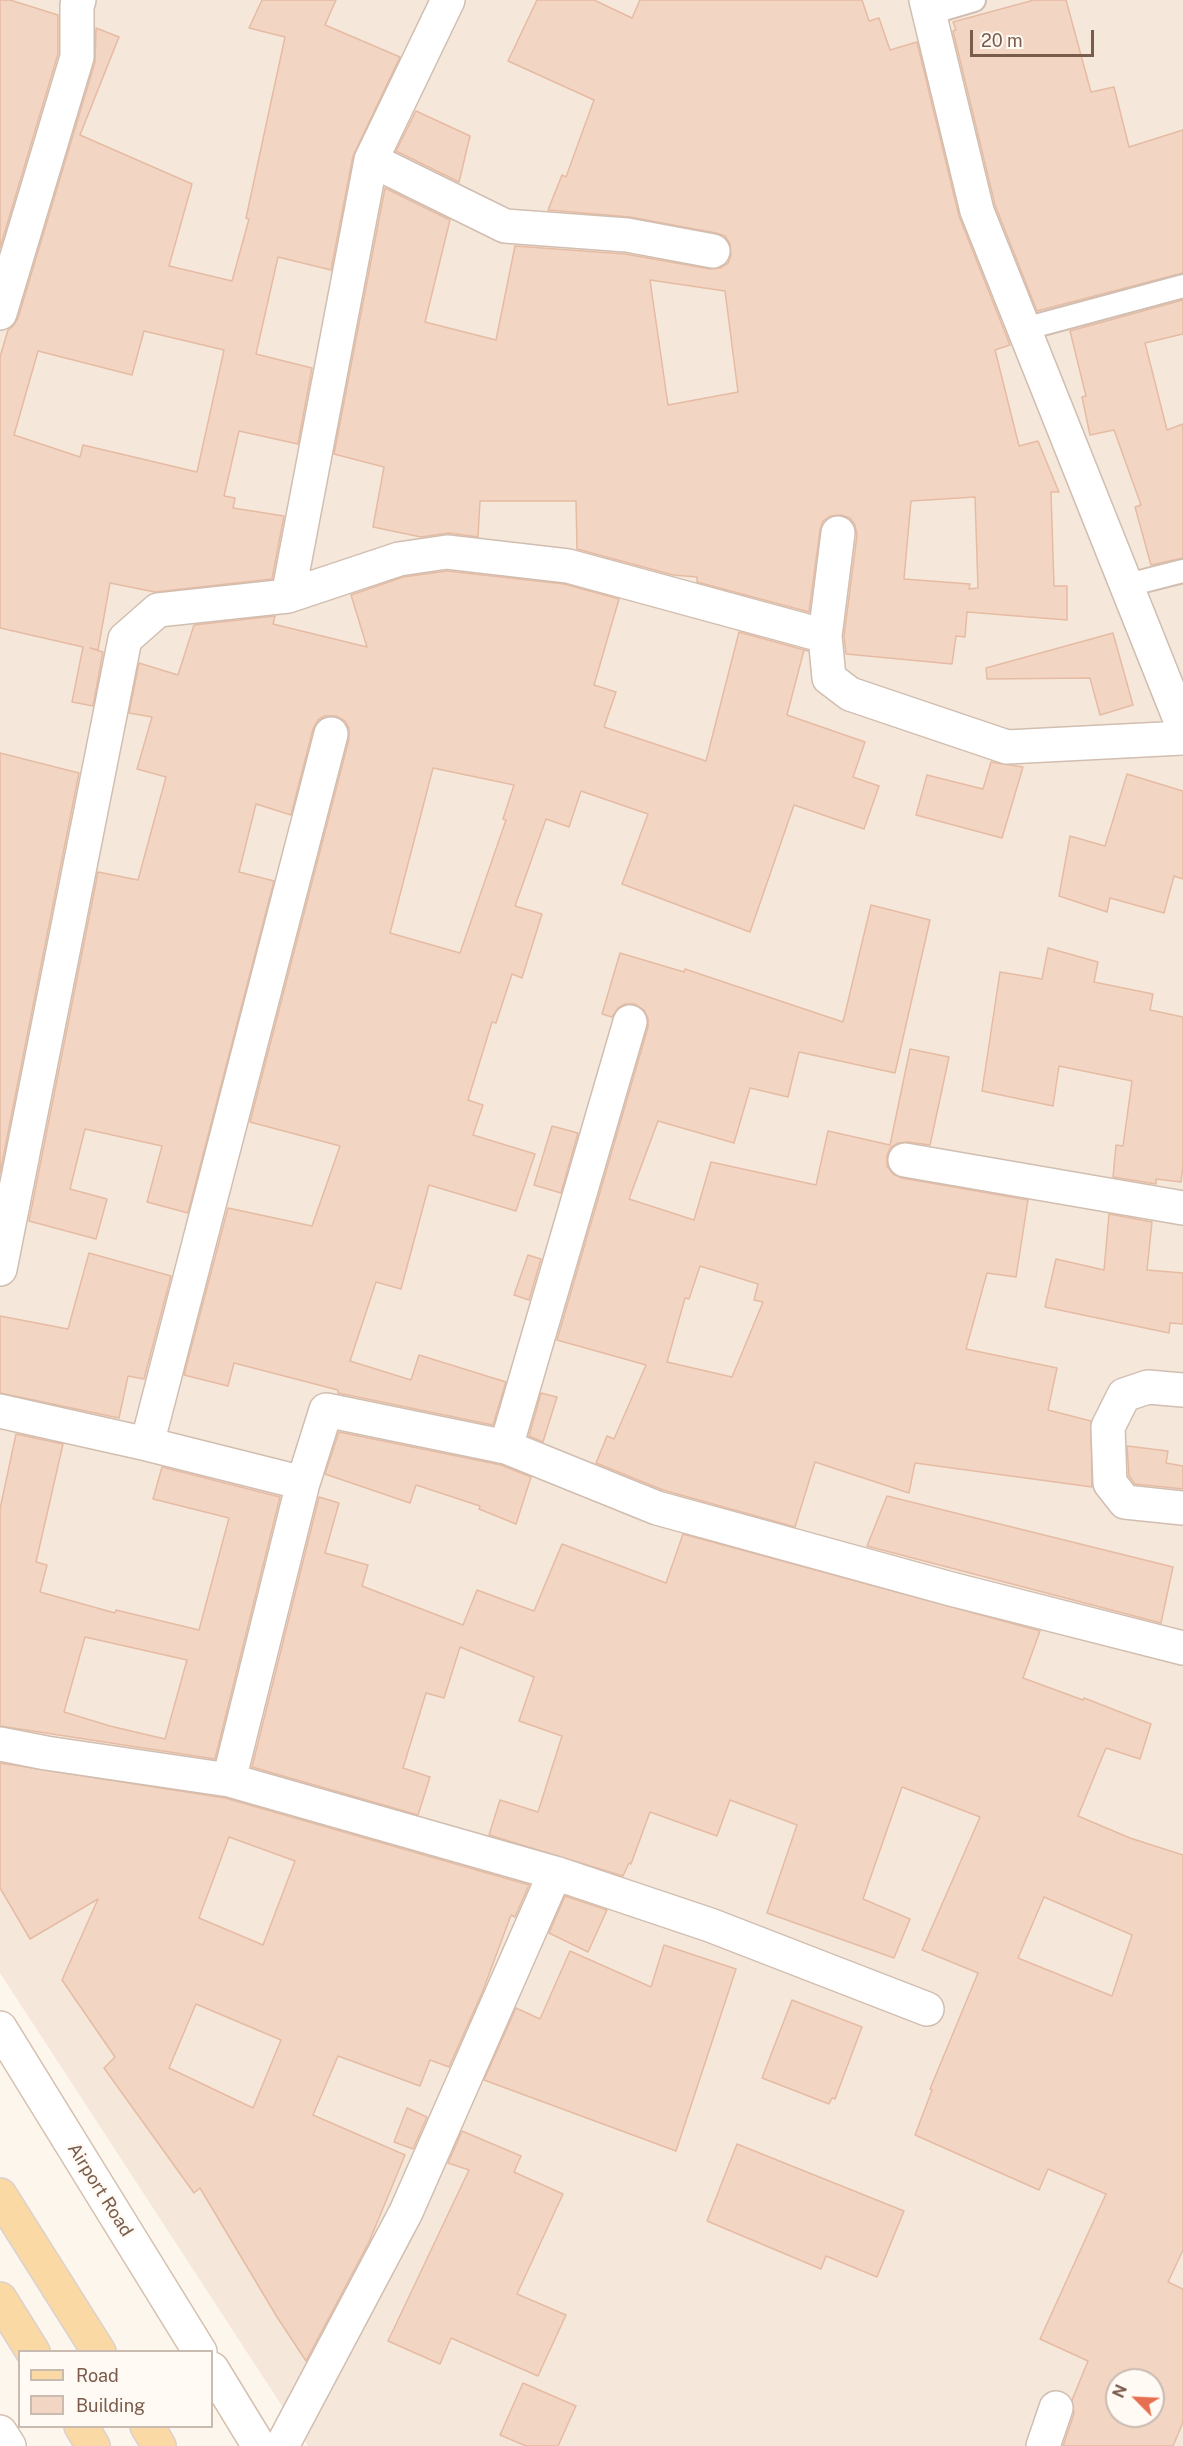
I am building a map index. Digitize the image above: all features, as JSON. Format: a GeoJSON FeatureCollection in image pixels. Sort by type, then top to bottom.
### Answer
{"type":"FeatureCollection","features":[{"type":"Feature","properties":{"kind":"main road"},"geometry":{"type":"LineString","coordinates":[[0,2195],[98,2350]]}},
{"type":"Feature","properties":{"kind":"main road"},"geometry":{"type":"LineString","coordinates":[[0,2299],[32,2350]]}},
{"type":"Feature","properties":{"kind":"main road"},"geometry":{"type":"LineString","coordinates":[[82,2428],[93,2446]]}},
{"type":"Feature","properties":{"kind":"main road"},"geometry":{"type":"LineString","coordinates":[[148,2428],[159,2446]]}},
{"type":"Feature","properties":{"kind":"street"},"geometry":{"type":"LineString","coordinates":[[0,313],[77,57],[77,5],[79,0]]}},
{"type":"Feature","properties":{"kind":"street"},"geometry":{"type":"LineString","coordinates":[[288,597],[371,160],[448,0]]}},
{"type":"Feature","properties":{"kind":"street"},"geometry":{"type":"LineString","coordinates":[[926,7],[977,210],[1183,727]]}},
{"type":"Feature","properties":{"kind":"street"},"geometry":{"type":"LineString","coordinates":[[371,160],[505,226],[627,235],[713,251]]}},
{"type":"Feature","properties":{"kind":"street"},"geometry":{"type":"LineString","coordinates":[[838,533],[825,636],[829,678],[850,694],[1007,747],[1183,738]]}},
{"type":"Feature","properties":{"kind":"street"},"geometry":{"type":"LineString","coordinates":[[0,1269],[125,639],[158,610],[288,597],[399,559],[447,552],[568,566],[825,636]]}},
{"type":"Feature","properties":{"kind":"street"},"geometry":{"type":"LineString","coordinates":[[147,1444],[331,734]]}},
{"type":"Feature","properties":{"kind":"street"},"geometry":{"type":"LineString","coordinates":[[506,1447],[630,1022]]}},
{"type":"Feature","properties":{"kind":"street"},"geometry":{"type":"LineString","coordinates":[[905,1160],[1183,1208]]}},
{"type":"Feature","properties":{"kind":"street"},"geometry":{"type":"LineString","coordinates":[[1183,1390],[1148,1386],[1124,1395],[1108,1428],[1110,1483],[1125,1502],[1183,1508]]}},
{"type":"Feature","properties":{"kind":"street"},"geometry":{"type":"LineString","coordinates":[[229,1780],[303,1483],[326,1410],[506,1447],[657,1508],[951,1589],[1183,1648]]}},
{"type":"Feature","properties":{"kind":"street"},"geometry":{"type":"LineString","coordinates":[[0,1411],[147,1444],[303,1483]]}},
{"type":"Feature","properties":{"kind":"street"},"geometry":{"type":"LineString","coordinates":[[0,1744],[229,1780],[555,1873],[710,1925],[927,2009]]}},
{"type":"Feature","properties":{"kind":"street"},"geometry":{"type":"LineString","coordinates":[[282,2446],[406,2212],[555,1873]]}},
{"type":"Feature","properties":{"kind":"street","name":"Airport Road"},"geometry":{"type":"LineString","coordinates":[[0,2028],[199,2350]]}},
{"type":"Feature","properties":{"kind":"street"},"geometry":{"type":"LineString","coordinates":[[213,2371],[259,2446]]}},
{"type":"Feature","properties":{"kind":"street"},"geometry":{"type":"LineString","coordinates":[[1043,2446],[1056,2409]]}},
{"type":"Feature","properties":{"kind":"street"},"geometry":{"type":"LineString","coordinates":[[0,2432],[9,2446]]}},
{"type":"Feature","properties":{"kind":"lane"},"geometry":{"type":"LineString","coordinates":[[926,7],[974,0]]}},
{"type":"Feature","properties":{"kind":"lane"},"geometry":{"type":"LineString","coordinates":[[1024,329],[1183,286]]}},
{"type":"Feature","properties":{"kind":"lane"},"geometry":{"type":"LineString","coordinates":[[1128,585],[1183,571]]}},
{"type":"Feature","properties":{"kind":"shaded area"},"geometry":{"type":"Polygon","coordinates":[[[0,0],[1183,0],[1183,2446],[308,2446],[0,1973],[0,0]]]}},
{"type":"Feature","properties":{"kind":"building"},"geometry":{"type":"Polygon","coordinates":[[[0,0],[10,0],[58,15],[58,54],[0,248],[0,0]]]}},
{"type":"Feature","properties":{"kind":"building"},"geometry":{"type":"Polygon","coordinates":[[[262,0],[336,0],[325,25],[400,57],[353,156],[331,270],[278,257],[256,354],[312,368],[298,444],[239,431],[224,496],[235,498],[233,508],[284,516],[272,579],[155,592],[110,583],[98,650],[90,648],[103,652],[93,706],[72,702],[83,647],[0,628],[0,357],[8,330],[18,318],[95,62],[96,28],[119,37],[80,135],[192,184],[169,266],[232,281],[249,219],[246,218],[285,37],[249,28],[262,0]],[[144,331],[132,375],[38,351],[14,435],[80,457],[83,445],[197,472],[224,350],[144,331]]]}},
{"type":"Feature","properties":{"kind":"building"},"geometry":{"type":"Polygon","coordinates":[[[537,0],[594,0],[632,18],[640,0],[862,0],[869,21],[879,18],[890,50],[917,42],[959,216],[1010,345],[995,350],[1019,446],[1038,441],[1059,492],[1051,492],[1054,586],[1067,586],[1067,620],[967,612],[965,637],[956,636],[952,664],[846,654],[844,636],[857,535],[855,525],[850,518],[841,515],[830,516],[823,521],[820,530],[809,612],[697,582],[697,577],[673,575],[577,549],[576,501],[480,501],[478,537],[449,533],[421,537],[373,527],[384,467],[334,454],[385,188],[450,220],[425,322],[496,340],[515,246],[625,254],[710,269],[720,268],[728,263],[731,255],[730,244],[725,236],[716,233],[630,217],[548,210],[562,175],[566,177],[594,100],[508,61],[537,0]],[[650,280],[668,405],[738,392],[725,291],[650,280]],[[975,497],[911,501],[904,579],[970,584],[969,589],[978,588],[975,497]]]}},
{"type":"Feature","properties":{"kind":"building"},"geometry":{"type":"Polygon","coordinates":[[[1034,0],[1066,0],[1091,92],[1114,87],[1129,147],[1183,130],[1183,273],[1037,311],[995,205],[953,31],[956,30],[953,22],[1034,0]]]}},
{"type":"Feature","properties":{"kind":"building"},"geometry":{"type":"Polygon","coordinates":[[[416,111],[470,136],[459,182],[396,151],[416,111]]]}},
{"type":"Feature","properties":{"kind":"building"},"geometry":{"type":"Polygon","coordinates":[[[1183,300],[1183,334],[1145,343],[1167,430],[1183,424],[1183,558],[1151,565],[1135,507],[1141,505],[1114,430],[1090,435],[1082,397],[1086,396],[1070,331],[1183,300]]]}},
{"type":"Feature","properties":{"kind":"building"},"geometry":{"type":"Polygon","coordinates":[[[447,571],[564,584],[619,599],[594,685],[616,692],[604,727],[706,761],[739,632],[808,651],[804,650],[787,715],[865,742],[853,777],[879,786],[864,829],[794,805],[750,932],[622,884],[648,814],[581,791],[569,827],[546,819],[515,906],[542,914],[522,978],[512,974],[496,1023],[492,1022],[468,1100],[483,1105],[473,1135],[535,1154],[516,1211],[429,1185],[401,1289],[376,1282],[350,1361],[411,1380],[419,1355],[506,1382],[493,1425],[338,1393],[338,1390],[234,1363],[228,1386],[184,1375],[228,1208],[312,1226],[340,1146],[250,1122],[349,739],[349,728],[345,721],[336,716],[325,716],[318,720],[313,729],[291,815],[256,804],[239,872],[274,881],[188,1213],[147,1202],[162,1146],[85,1129],[70,1189],[107,1199],[96,1239],[29,1221],[98,872],[138,880],[166,777],[137,769],[152,717],[129,713],[139,663],[178,675],[194,625],[275,616],[273,624],[367,647],[351,595],[403,577],[447,571]],[[433,768],[390,933],[460,953],[506,820],[503,819],[514,785],[433,768]]]}},
{"type":"Feature","properties":{"kind":"building"},"geometry":{"type":"Polygon","coordinates":[[[1113,633],[1133,705],[1100,715],[1090,678],[987,679],[986,668],[1113,633]]]}},
{"type":"Feature","properties":{"kind":"building"},"geometry":{"type":"Polygon","coordinates":[[[0,753],[79,773],[0,1173],[0,753]]]}},
{"type":"Feature","properties":{"kind":"building"},"geometry":{"type":"Polygon","coordinates":[[[991,762],[1023,767],[1002,838],[916,815],[927,775],[983,789],[991,762]]]}},
{"type":"Feature","properties":{"kind":"building"},"geometry":{"type":"Polygon","coordinates":[[[1127,774],[1183,791],[1183,879],[1174,876],[1164,913],[1110,898],[1107,912],[1059,896],[1070,836],[1105,846],[1127,774]]]}},
{"type":"Feature","properties":{"kind":"building"},"geometry":{"type":"Polygon","coordinates":[[[871,905],[930,920],[895,1073],[799,1052],[788,1097],[750,1088],[734,1143],[658,1121],[629,1199],[694,1220],[711,1162],[816,1185],[828,1131],[890,1145],[910,1049],[949,1057],[930,1145],[898,1143],[890,1148],[887,1166],[893,1174],[902,1178],[1028,1200],[1016,1277],[987,1273],[966,1349],[1057,1368],[1048,1410],[1091,1421],[1092,1487],[915,1463],[909,1493],[815,1462],[795,1527],[663,1490],[596,1463],[607,1436],[614,1439],[646,1365],[557,1340],[648,1027],[648,1018],[644,1010],[635,1004],[625,1004],[618,1008],[612,1017],[602,1014],[620,953],[684,972],[685,969],[843,1022],[871,905]],[[700,1266],[689,1299],[685,1298],[667,1362],[732,1377],[763,1302],[754,1300],[758,1284],[700,1266]]]}},
{"type":"Feature","properties":{"kind":"building"},"geometry":{"type":"Polygon","coordinates":[[[1048,948],[1098,962],[1094,982],[1153,994],[1150,1010],[1183,1017],[1181,1182],[1156,1179],[1156,1184],[1113,1177],[1116,1145],[1123,1146],[1132,1081],[1059,1066],[1053,1106],[982,1091],[1000,972],[1042,979],[1048,948]]]}},
{"type":"Feature","properties":{"kind":"building"},"geometry":{"type":"Polygon","coordinates":[[[552,1126],[578,1133],[561,1193],[534,1185],[552,1126]]]}},
{"type":"Feature","properties":{"kind":"building"},"geometry":{"type":"Polygon","coordinates":[[[1109,1214],[1152,1222],[1147,1270],[1183,1273],[1183,1324],[1170,1323],[1169,1333],[1045,1307],[1056,1259],[1104,1270],[1109,1214]]]}},
{"type":"Feature","properties":{"kind":"building"},"geometry":{"type":"Polygon","coordinates":[[[89,1253],[171,1276],[144,1379],[128,1376],[119,1418],[0,1393],[0,1316],[68,1329],[89,1253]]]}},
{"type":"Feature","properties":{"kind":"building"},"geometry":{"type":"Polygon","coordinates":[[[528,1255],[541,1259],[529,1300],[514,1295],[528,1255]]]}},
{"type":"Feature","properties":{"kind":"building"},"geometry":{"type":"Polygon","coordinates":[[[541,1393],[557,1397],[543,1442],[529,1436],[541,1393]]]}},
{"type":"Feature","properties":{"kind":"building"},"geometry":{"type":"Polygon","coordinates":[[[339,1432],[501,1465],[531,1477],[516,1524],[479,1509],[480,1506],[416,1485],[410,1503],[325,1474],[339,1432]]]}},
{"type":"Feature","properties":{"kind":"building"},"geometry":{"type":"Polygon","coordinates":[[[16,1434],[63,1444],[36,1562],[47,1565],[40,1592],[115,1613],[116,1610],[199,1630],[229,1518],[153,1499],[162,1467],[280,1497],[215,1759],[0,1726],[0,1509],[16,1434]],[[85,1637],[64,1712],[165,1739],[187,1660],[85,1637]]]}},
{"type":"Feature","properties":{"kind":"building"},"geometry":{"type":"Polygon","coordinates":[[[1127,1446],[1168,1451],[1166,1463],[1183,1466],[1183,1489],[1135,1484],[1129,1476],[1127,1446]]]}},
{"type":"Feature","properties":{"kind":"building"},"geometry":{"type":"Polygon","coordinates":[[[887,1496],[1173,1567],[1161,1623],[867,1546],[887,1496]]]}},
{"type":"Feature","properties":{"kind":"building"},"geometry":{"type":"Polygon","coordinates":[[[319,1497],[339,1503],[325,1553],[368,1565],[362,1586],[463,1625],[477,1590],[534,1611],[562,1544],[666,1583],[683,1534],[1040,1631],[1023,1678],[1083,1700],[1084,1698],[1151,1724],[1140,1759],[1106,1748],[1078,1816],[1130,1838],[1183,1855],[1183,2250],[1168,2282],[1183,2289],[1183,2422],[1173,2446],[1063,2446],[1074,2414],[1072,2400],[1088,2361],[1040,2339],[1106,2194],[1048,2169],[1039,2190],[915,2135],[932,2090],[930,2089],[978,1973],[922,1950],[980,1817],[902,1787],[863,1899],[910,1919],[894,1958],[767,1913],[797,1825],[730,1800],[717,1836],[650,1812],[631,1864],[629,1863],[623,1876],[489,1835],[500,1800],[538,1812],[562,1736],[519,1721],[534,1677],[460,1647],[444,1698],[426,1693],[403,1768],[430,1777],[418,1815],[252,1767],[319,1497]],[[1044,1897],[1018,1958],[1112,1996],[1132,1935],[1044,1897]]]}},
{"type":"Feature","properties":{"kind":"building"},"geometry":{"type":"Polygon","coordinates":[[[0,1763],[225,1798],[529,1885],[515,1917],[511,1915],[482,1993],[449,2067],[430,2060],[420,2086],[338,2056],[313,2115],[405,2155],[369,2242],[306,2361],[200,2188],[194,2193],[104,2068],[115,2057],[62,1980],[98,1899],[30,1939],[0,1888],[0,1763]],[[229,1837],[199,1918],[263,1945],[295,1861],[229,1837]],[[196,2004],[169,2068],[253,2108],[281,2040],[196,2004]]]}},
{"type":"Feature","properties":{"kind":"building"},"geometry":{"type":"Polygon","coordinates":[[[565,1896],[607,1910],[588,1952],[549,1933],[565,1896]]]}},
{"type":"Feature","properties":{"kind":"building"},"geometry":{"type":"Polygon","coordinates":[[[664,1945],[736,1969],[676,2151],[484,2080],[516,2008],[540,2019],[570,1951],[651,1987],[664,1945]]]}},
{"type":"Feature","properties":{"kind":"building"},"geometry":{"type":"Polygon","coordinates":[[[792,2000],[862,2027],[835,2099],[832,2098],[829,2104],[762,2078],[792,2000]]]}},
{"type":"Feature","properties":{"kind":"building"},"geometry":{"type":"Polygon","coordinates":[[[407,2108],[427,2117],[413,2149],[394,2142],[407,2108]]]}},
{"type":"Feature","properties":{"kind":"building"},"geometry":{"type":"Polygon","coordinates":[[[462,2131],[521,2156],[514,2172],[563,2194],[517,2294],[566,2315],[538,2376],[451,2338],[440,2364],[388,2341],[469,2170],[448,2163],[462,2131]]]}},
{"type":"Feature","properties":{"kind":"building"},"geometry":{"type":"Polygon","coordinates":[[[737,2144],[904,2211],[877,2277],[826,2256],[821,2269],[707,2221],[737,2144]]]}},
{"type":"Feature","properties":{"kind":"building"},"geometry":{"type":"Polygon","coordinates":[[[523,2383],[576,2406],[558,2446],[526,2446],[500,2435],[523,2383]]]}}]}
